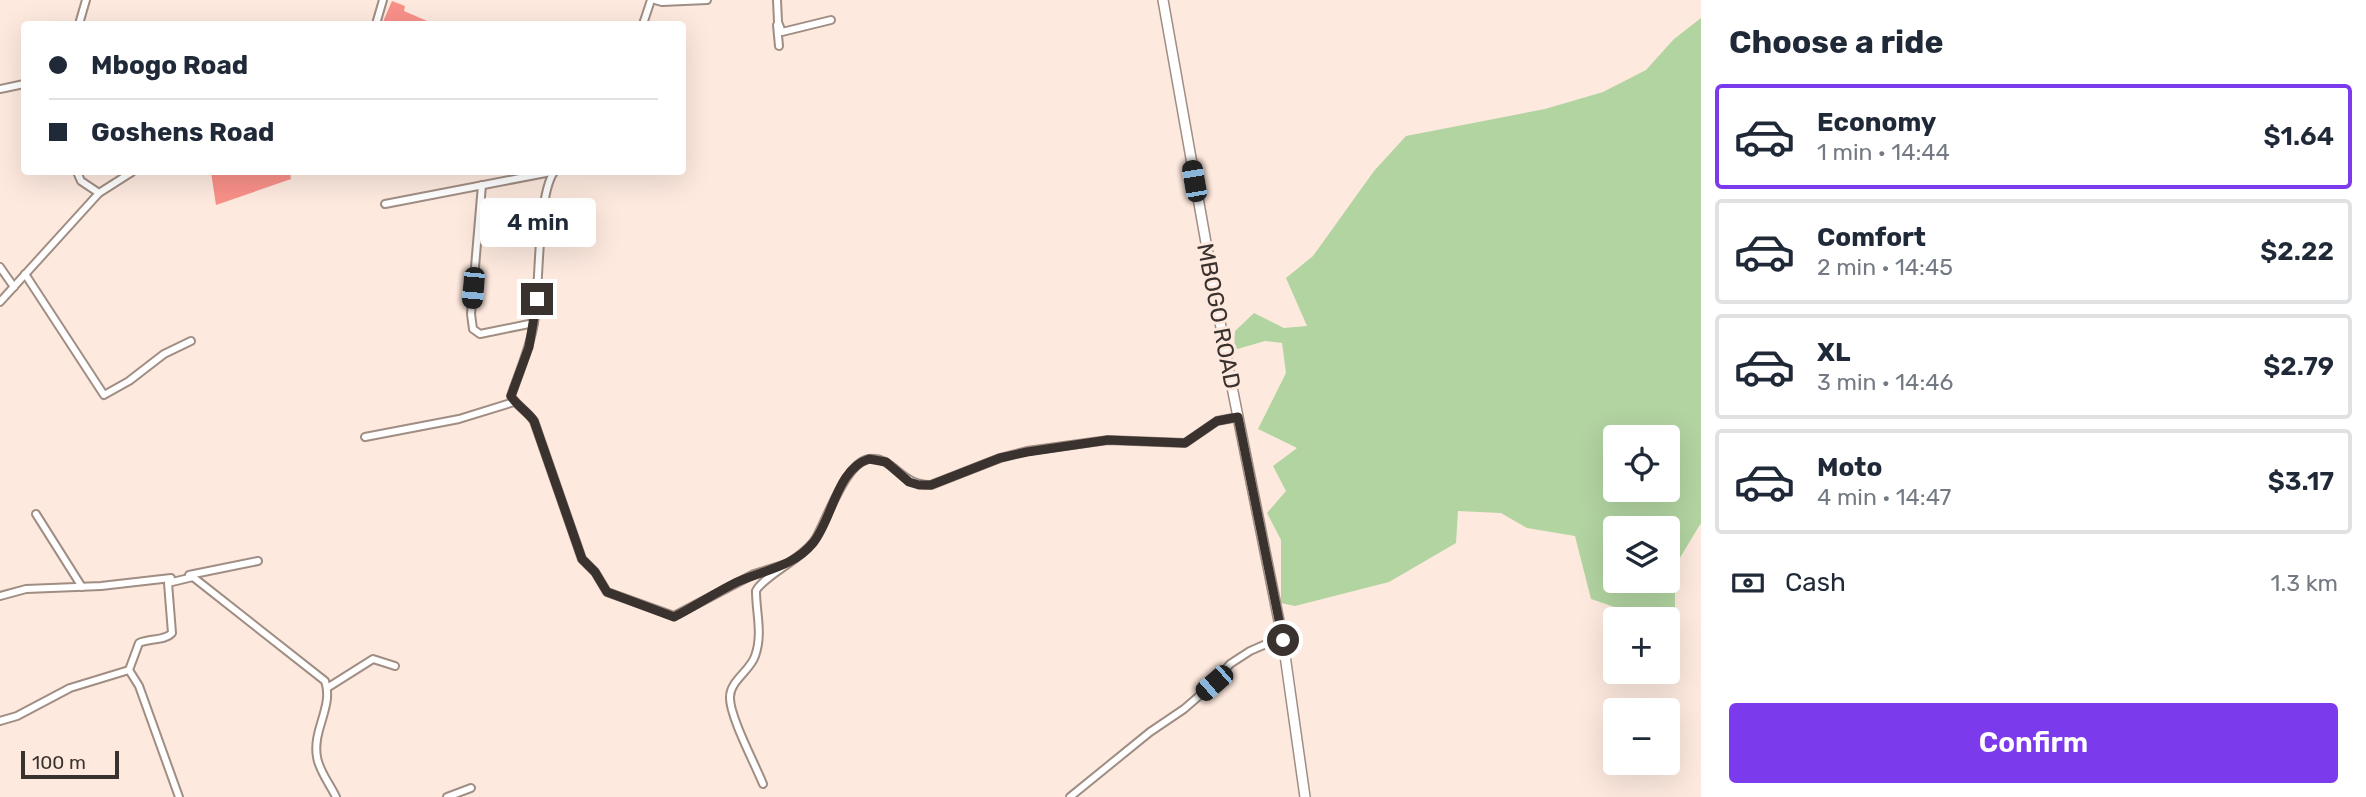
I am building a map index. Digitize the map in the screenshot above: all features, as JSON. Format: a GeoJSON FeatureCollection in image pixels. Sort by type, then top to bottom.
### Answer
{"type":"FeatureCollection","features":[{"type":"Feature","properties":{"kind":"main road","name":"MBOGO ROAD"},"geometry":{"type":"LineString","coordinates":[[1163,0],[1238,417],[1282,637],[1305,797]]}},
{"type":"Feature","properties":{"kind":"street"},"geometry":{"type":"LineString","coordinates":[[80,21],[86,0]]}},
{"type":"Feature","properties":{"kind":"street"},"geometry":{"type":"LineString","coordinates":[[377,21],[383,0]]}},
{"type":"Feature","properties":{"kind":"street"},"geometry":{"type":"LineString","coordinates":[[644,21],[653,0],[707,0]]}},
{"type":"Feature","properties":{"kind":"street"},"geometry":{"type":"LineString","coordinates":[[776,0],[782,32],[831,20]]}},
{"type":"Feature","properties":{"kind":"street"},"geometry":{"type":"LineString","coordinates":[[776,0],[779,46]]}},
{"type":"Feature","properties":{"kind":"street"},"geometry":{"type":"LineString","coordinates":[[0,89],[21,84]]}},
{"type":"Feature","properties":{"kind":"street"},"geometry":{"type":"LineString","coordinates":[[79,175],[82,181],[99,192]]}},
{"type":"Feature","properties":{"kind":"street"},"geometry":{"type":"LineString","coordinates":[[0,302],[99,192],[127,175]]}},
{"type":"Feature","properties":{"kind":"street"},"geometry":{"type":"LineString","coordinates":[[385,204],[537,175]]}},
{"type":"Feature","properties":{"kind":"street"},"geometry":{"type":"LineString","coordinates":[[513,402],[511,396],[534,323],[542,218],[552,175]]}},
{"type":"Feature","properties":{"kind":"street"},"geometry":{"type":"LineString","coordinates":[[482,185],[471,314],[473,329],[480,334],[534,323]]}},
{"type":"Feature","properties":{"kind":"street"},"geometry":{"type":"LineString","coordinates":[[0,267],[14,286]]}},
{"type":"Feature","properties":{"kind":"street"},"geometry":{"type":"LineString","coordinates":[[25,274],[104,394],[129,381],[164,354],[191,341]]}},
{"type":"Feature","properties":{"kind":"street"},"geometry":{"type":"LineString","coordinates":[[365,437],[458,419],[513,402],[527,409],[534,421],[582,559],[595,572],[607,592],[674,617],[754,574],[791,563]]}},
{"type":"Feature","properties":{"kind":"street"},"geometry":{"type":"LineString","coordinates":[[763,784],[729,699],[733,686],[749,667],[757,650],[760,616],[756,598],[758,587],[791,563],[813,542],[845,481],[861,461],[869,459],[886,462],[909,482],[931,485],[1000,458],[1027,452],[1108,440],[1185,443],[1217,421],[1238,417]]}},
{"type":"Feature","properties":{"kind":"street"},"geometry":{"type":"LineString","coordinates":[[36,514],[82,587]]}},
{"type":"Feature","properties":{"kind":"street"},"geometry":{"type":"LineString","coordinates":[[0,596],[26,589],[160,580],[258,561]]}},
{"type":"Feature","properties":{"kind":"street"},"geometry":{"type":"LineString","coordinates":[[129,670],[139,643],[149,638],[168,637],[172,633],[168,583],[193,577],[325,681],[327,705],[316,741],[317,758],[336,797]]}},
{"type":"Feature","properties":{"kind":"street"},"geometry":{"type":"LineString","coordinates":[[1070,797],[1150,732],[1184,709],[1214,683],[1230,664],[1250,651],[1282,637]]}},
{"type":"Feature","properties":{"kind":"street"},"geometry":{"type":"LineString","coordinates":[[327,688],[373,659],[396,666]]}},
{"type":"Feature","properties":{"kind":"street"},"geometry":{"type":"LineString","coordinates":[[0,721],[17,716],[70,688],[129,670]]}},
{"type":"Feature","properties":{"kind":"street"},"geometry":{"type":"LineString","coordinates":[[129,670],[139,685],[179,797]]}},
{"type":"Feature","properties":{"kind":"street"},"geometry":{"type":"LineString","coordinates":[[447,797],[471,788]]}},
{"type":"Feature","properties":{"kind":"green space"},"geometry":{"type":"Polygon","coordinates":[[[1701,18],[1701,523],[1680,558],[1680,516],[1603,516],[1603,593],[1675,593],[1675,607],[1615,607],[1591,599],[1575,536],[1527,528],[1501,513],[1458,511],[1456,543],[1389,582],[1295,606],[1281,603],[1281,540],[1267,513],[1286,491],[1273,466],[1297,448],[1258,429],[1286,373],[1282,343],[1265,341],[1234,350],[1235,331],[1254,313],[1284,328],[1307,326],[1286,278],[1313,256],[1374,171],[1406,136],[1545,109],[1603,92],[1646,70],[1674,39],[1701,18]]]}},
{"type":"Feature","properties":{"kind":"building"},"geometry":{"type":"Polygon","coordinates":[[[392,1],[405,6],[404,11],[427,21],[383,21],[392,1]]]}},
{"type":"Feature","properties":{"kind":"building"},"geometry":{"type":"Polygon","coordinates":[[[211,175],[290,175],[291,179],[216,205],[211,175]]]}},
{"type":"Feature","properties":{"kind":"route"},"geometry":{"type":"LineString","coordinates":[[537,299],[529,347],[511,396],[513,402],[527,409],[534,421],[582,559],[595,572],[607,592],[651,606],[674,617],[754,574],[791,563],[820,532],[845,481],[861,461],[869,459],[886,462],[909,482],[931,485],[1000,458],[1027,452],[1108,440],[1185,443],[1217,421],[1238,417],[1283,640]]}}]}
